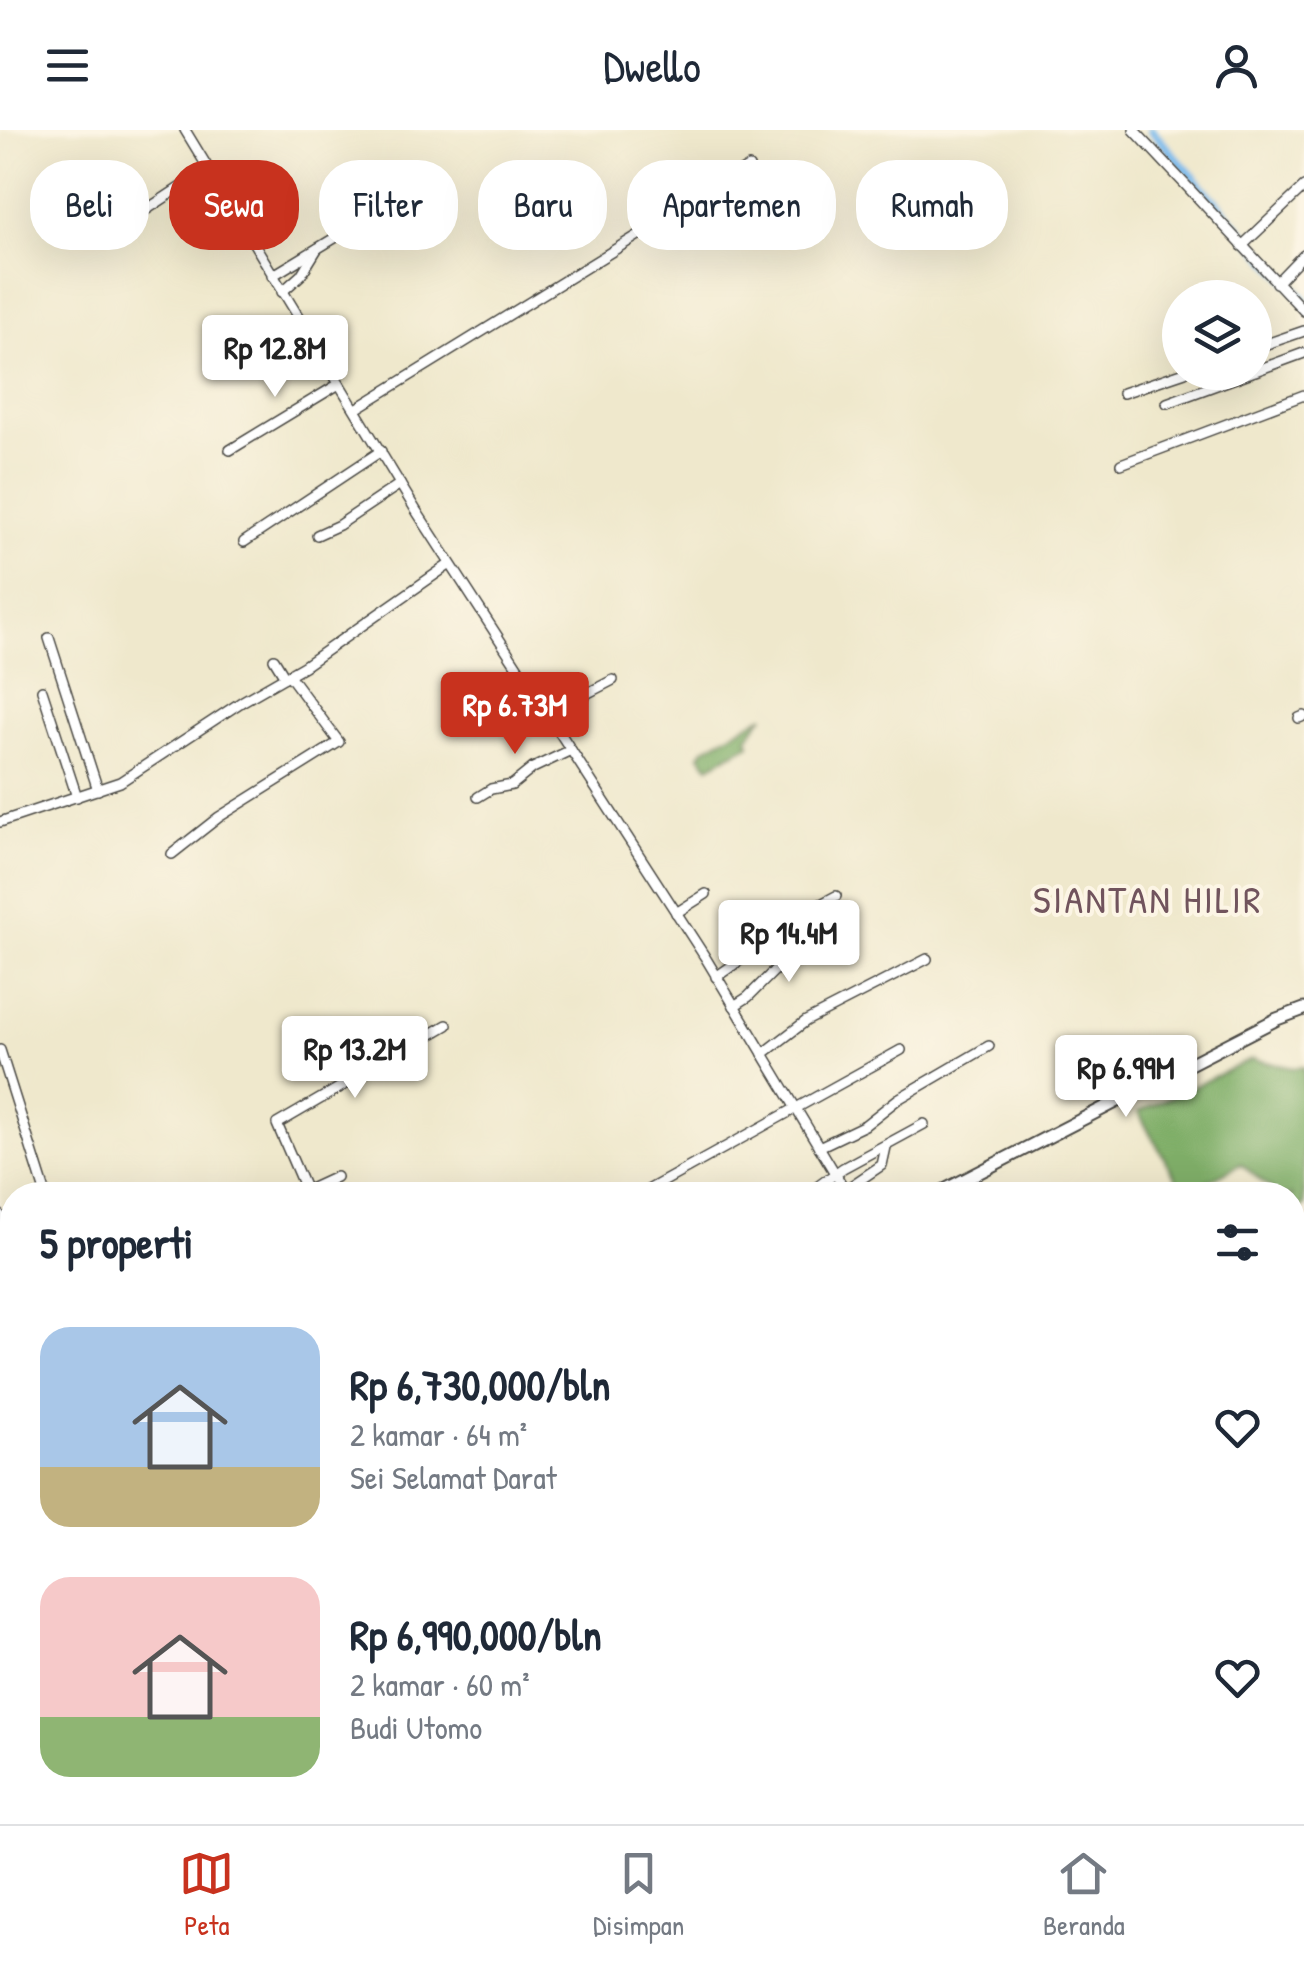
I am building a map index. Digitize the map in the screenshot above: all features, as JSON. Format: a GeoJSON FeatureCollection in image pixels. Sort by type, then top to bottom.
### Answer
{"type":"FeatureCollection","features":[{"type":"Feature","properties":{"kind":"street"},"geometry":{"type":"LineString","coordinates":[[185,130],[203,160]]}},
{"type":"Feature","properties":{"kind":"street"},"geometry":{"type":"LineString","coordinates":[[1134,130],[1280,278],[1304,311]]}},
{"type":"Feature","properties":{"kind":"street"},"geometry":{"type":"LineString","coordinates":[[1244,244],[1304,187]]}},
{"type":"Feature","properties":{"kind":"street"},"geometry":{"type":"LineString","coordinates":[[360,407],[627,243]]}},
{"type":"Feature","properties":{"kind":"street"},"geometry":{"type":"LineString","coordinates":[[272,276],[319,247]]}},
{"type":"Feature","properties":{"kind":"street"},"geometry":{"type":"LineString","coordinates":[[289,286],[319,247]]}},
{"type":"Feature","properties":{"kind":"street"},"geometry":{"type":"LineString","coordinates":[[256,250],[272,276],[289,286],[340,384],[360,407],[381,451],[450,564],[563,724],[571,750],[683,908],[798,1105],[828,1142],[850,1182]]}},
{"type":"Feature","properties":{"kind":"street"},"geometry":{"type":"LineString","coordinates":[[1280,278],[1304,254]]}},
{"type":"Feature","properties":{"kind":"street"},"geometry":{"type":"LineString","coordinates":[[1272,342],[1304,331]]}},
{"type":"Feature","properties":{"kind":"street"},"geometry":{"type":"LineString","coordinates":[[1272,365],[1304,354]]}},
{"type":"Feature","properties":{"kind":"street"},"geometry":{"type":"LineString","coordinates":[[1123,394],[1162,380]]}},
{"type":"Feature","properties":{"kind":"street"},"geometry":{"type":"LineString","coordinates":[[230,450],[340,384]]}},
{"type":"Feature","properties":{"kind":"street"},"geometry":{"type":"LineString","coordinates":[[1167,403],[1203,390]]}},
{"type":"Feature","properties":{"kind":"street"},"geometry":{"type":"LineString","coordinates":[[1121,464],[1304,395]]}},
{"type":"Feature","properties":{"kind":"street"},"geometry":{"type":"LineString","coordinates":[[244,542],[381,451]]}},
{"type":"Feature","properties":{"kind":"street"},"geometry":{"type":"LineString","coordinates":[[317,536],[400,484]]}},
{"type":"Feature","properties":{"kind":"street"},"geometry":{"type":"LineString","coordinates":[[0,822],[126,779],[287,676],[450,564]]}},
{"type":"Feature","properties":{"kind":"street"},"geometry":{"type":"LineString","coordinates":[[49,638],[98,790]]}},
{"type":"Feature","properties":{"kind":"street"},"geometry":{"type":"LineString","coordinates":[[172,854],[219,817],[339,742],[274,659]]}},
{"type":"Feature","properties":{"kind":"street"},"geometry":{"type":"LineString","coordinates":[[563,724],[584,705],[586,694],[613,680]]}},
{"type":"Feature","properties":{"kind":"street"},"geometry":{"type":"LineString","coordinates":[[42,690],[77,797]]}},
{"type":"Feature","properties":{"kind":"street"},"geometry":{"type":"LineString","coordinates":[[478,797],[491,789],[512,785],[534,768],[571,750]]}},
{"type":"Feature","properties":{"kind":"street"},"geometry":{"type":"LineString","coordinates":[[683,908],[706,894]]}},
{"type":"Feature","properties":{"kind":"street"},"geometry":{"type":"LineString","coordinates":[[723,973],[761,936],[836,896]]}},
{"type":"Feature","properties":{"kind":"street"},"geometry":{"type":"LineString","coordinates":[[740,1002],[780,965],[813,948]]}},
{"type":"Feature","properties":{"kind":"street"},"geometry":{"type":"LineString","coordinates":[[766,1052],[806,1021],[928,959]]}},
{"type":"Feature","properties":{"kind":"street"},"geometry":{"type":"LineString","coordinates":[[960,1182],[1277,1019],[1304,1009]]}},
{"type":"Feature","properties":{"kind":"street"},"geometry":{"type":"LineString","coordinates":[[297,1182],[277,1124],[447,1025]]}},
{"type":"Feature","properties":{"kind":"street"},"geometry":{"type":"LineString","coordinates":[[828,1142],[865,1125],[898,1099],[988,1046]]}},
{"type":"Feature","properties":{"kind":"street"},"geometry":{"type":"LineString","coordinates":[[0,1050],[42,1182]]}},
{"type":"Feature","properties":{"kind":"street"},"geometry":{"type":"LineString","coordinates":[[662,1182],[901,1050]]}},
{"type":"Feature","properties":{"kind":"street"},"geometry":{"type":"LineString","coordinates":[[824,1182],[924,1124]]}},
{"type":"Feature","properties":{"kind":"street"},"geometry":{"type":"LineString","coordinates":[[859,1182],[882,1164],[886,1147]]}},
{"type":"Feature","properties":{"kind":"street"},"geometry":{"type":"LineString","coordinates":[[325,1182],[336,1177]]}},
{"type":"Feature","properties":{"kind":"green space"},"geometry":{"type":"Polygon","coordinates":[[[764,715],[748,737],[750,744],[709,766],[700,755],[704,749],[764,715]]]}},
{"type":"Feature","properties":{"kind":"green space"},"geometry":{"type":"Polygon","coordinates":[[[1252,1059],[1304,1067],[1304,1182],[1262,1182],[1241,1164],[1207,1182],[1178,1182],[1138,1112],[1252,1059]]]}},
{"type":"Feature","properties":{"kind":"waterway"},"geometry":{"type":"LineString","coordinates":[[1151,130],[1304,299]]}},
{"type":"Feature","properties":{"kind":"district","name":"SIANTAN HILIR"},"geometry":{"type":"Point","coordinates":[1148,899]}}]}
